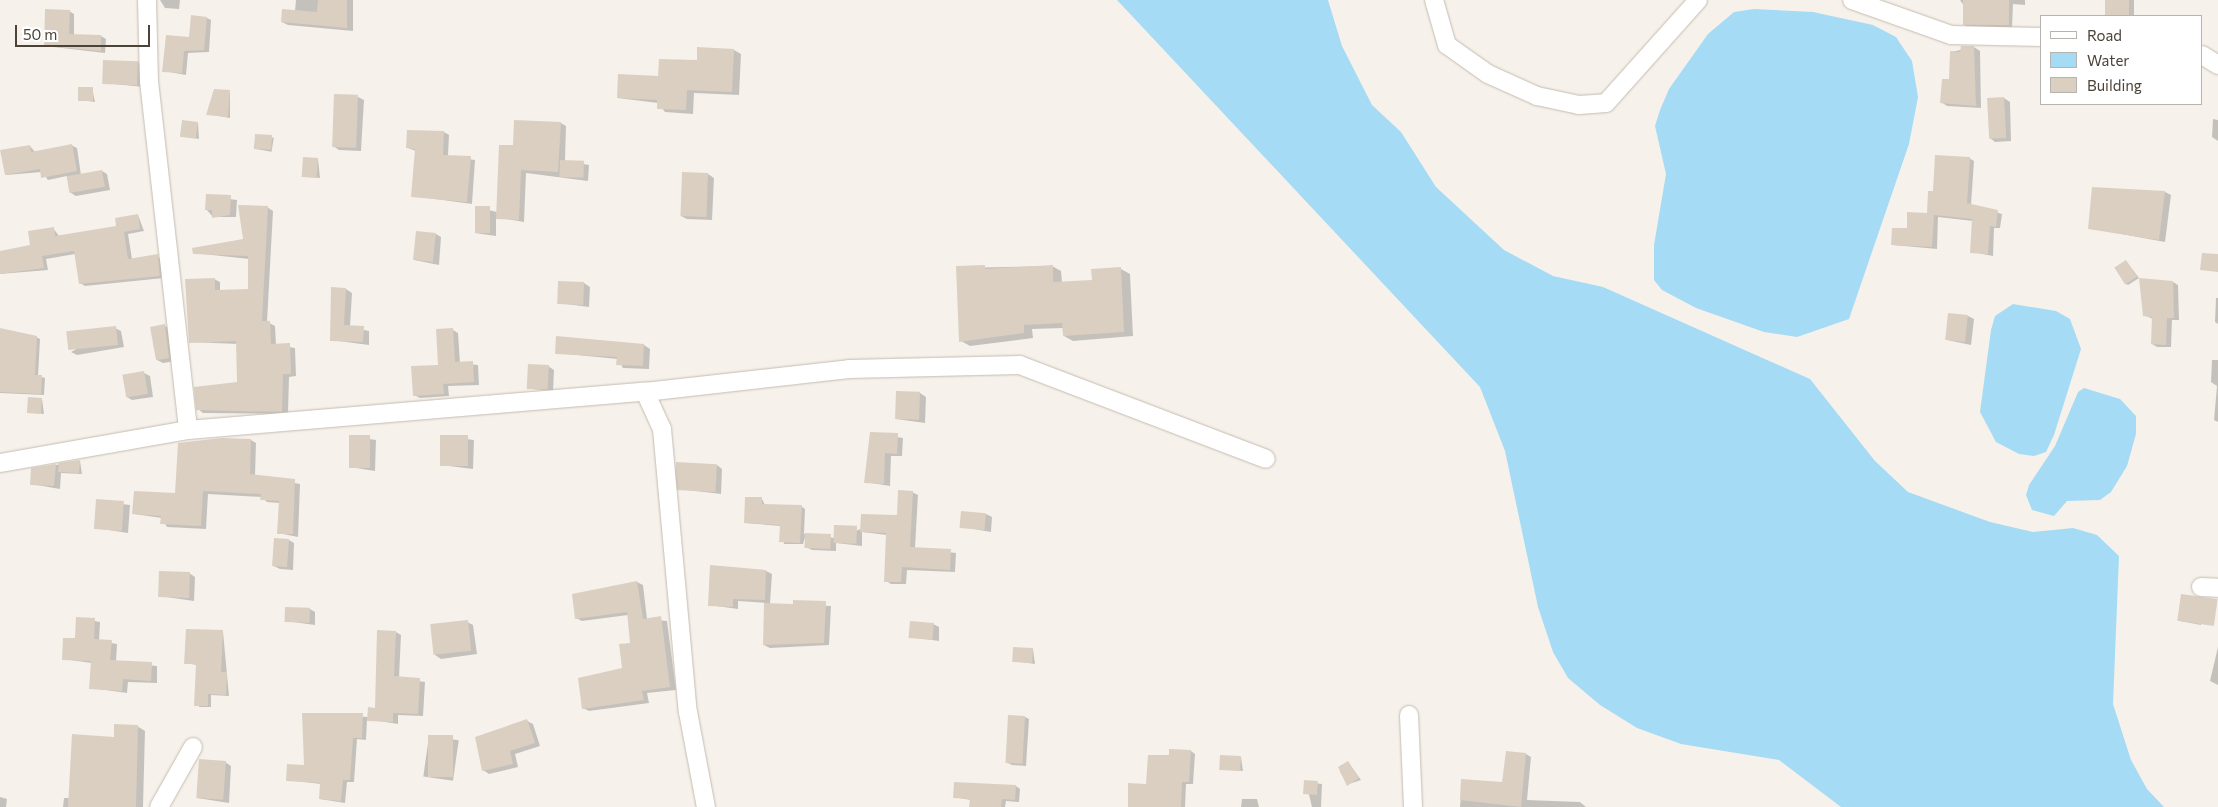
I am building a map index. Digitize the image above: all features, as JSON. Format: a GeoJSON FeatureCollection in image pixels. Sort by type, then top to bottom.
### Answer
{"type":"FeatureCollection","features":[{"type":"Feature","properties":{"kind":"street"},"geometry":{"type":"LineString","coordinates":[[147,0],[149,81],[188,430]]}},
{"type":"Feature","properties":{"kind":"street"},"geometry":{"type":"LineString","coordinates":[[1434,0],[1447,46],[1496,78],[1537,96],[1579,105],[1606,103],[1698,0]]}},
{"type":"Feature","properties":{"kind":"street"},"geometry":{"type":"LineString","coordinates":[[1852,0],[1951,35],[2040,37]]}},
{"type":"Feature","properties":{"kind":"street"},"geometry":{"type":"LineString","coordinates":[[2203,56],[2218,65]]}},
{"type":"Feature","properties":{"kind":"street"},"geometry":{"type":"LineString","coordinates":[[0,463],[188,430],[645,392],[849,369],[1020,365],[1266,459]]}},
{"type":"Feature","properties":{"kind":"street"},"geometry":{"type":"LineString","coordinates":[[645,392],[662,429],[688,712],[706,807]]}},
{"type":"Feature","properties":{"kind":"street"},"geometry":{"type":"LineString","coordinates":[[1409,715],[1413,807]]}},
{"type":"Feature","properties":{"kind":"street"},"geometry":{"type":"LineString","coordinates":[[159,807],[193,747]]}},
{"type":"Feature","properties":{"kind":"water"},"geometry":{"type":"Polygon","coordinates":[[[1117,0],[1328,0],[1342,46],[1372,105],[1401,132],[1436,187],[1504,250],[1553,276],[1603,287],[1810,379],[1875,461],[1908,492],[1990,522],[2033,532],[2073,528],[2097,535],[2119,556],[2113,704],[2131,760],[2147,789],[2164,807],[1841,807],[1779,760],[1681,744],[1637,728],[1600,705],[1568,678],[1553,652],[1538,607],[1505,451],[1480,387],[1117,0]]]}},
{"type":"Feature","properties":{"kind":"water"},"geometry":{"type":"Polygon","coordinates":[[[1754,9],[1813,12],[1873,25],[1896,37],[1912,61],[1918,97],[1909,144],[1849,319],[1797,337],[1764,332],[1696,308],[1662,290],[1654,280],[1654,245],[1666,174],[1655,126],[1660,110],[1669,89],[1708,34],[1734,12],[1754,9]]]}},
{"type":"Feature","properties":{"kind":"water"},"geometry":{"type":"Polygon","coordinates":[[[2013,304],[2056,311],[2070,319],[2081,349],[2054,435],[2046,452],[2034,456],[2019,454],[1996,442],[1980,412],[1991,330],[1995,316],[2013,304]]]}},
{"type":"Feature","properties":{"kind":"water"},"geometry":{"type":"Polygon","coordinates":[[[2084,388],[2120,399],[2136,416],[2136,434],[2127,466],[2111,492],[2100,500],[2067,501],[2054,516],[2032,510],[2026,495],[2029,485],[2055,446],[2078,392],[2084,388]]]}},
{"type":"Feature","properties":{"kind":"building"},"geometry":{"type":"Polygon","coordinates":[[[318,0],[347,0],[347,28],[281,22],[282,9],[317,12],[318,0]]]}},
{"type":"Feature","properties":{"kind":"building"},"geometry":{"type":"Polygon","coordinates":[[[1963,0],[2009,0],[2009,25],[1963,25],[1963,0]]]}},
{"type":"Feature","properties":{"kind":"building"},"geometry":{"type":"Polygon","coordinates":[[[2105,0],[2129,0],[2129,15],[2105,15],[2105,0]]]}},
{"type":"Feature","properties":{"kind":"building"},"geometry":{"type":"Polygon","coordinates":[[[45,9],[70,10],[69,34],[101,35],[101,51],[44,46],[45,9]]]}},
{"type":"Feature","properties":{"kind":"building"},"geometry":{"type":"Polygon","coordinates":[[[191,15],[207,17],[204,50],[184,51],[182,73],[162,72],[166,35],[189,37],[191,15]]]}},
{"type":"Feature","properties":{"kind":"building"},"geometry":{"type":"Polygon","coordinates":[[[1961,46],[1974,46],[1976,106],[1940,103],[1942,79],[1949,79],[1950,51],[1960,52],[1961,46]]]}},
{"type":"Feature","properties":{"kind":"building"},"geometry":{"type":"Polygon","coordinates":[[[697,47],[734,49],[732,92],[687,90],[686,110],[657,109],[657,100],[617,98],[618,74],[658,76],[659,59],[697,60],[697,47]]]}},
{"type":"Feature","properties":{"kind":"building"},"geometry":{"type":"Polygon","coordinates":[[[103,60],[138,61],[137,85],[102,84],[103,60]]]}},
{"type":"Feature","properties":{"kind":"building"},"geometry":{"type":"Polygon","coordinates":[[[78,87],[93,87],[93,101],[78,101],[78,87]]]}},
{"type":"Feature","properties":{"kind":"building"},"geometry":{"type":"Polygon","coordinates":[[[214,89],[230,90],[228,117],[206,115],[214,89]]]}},
{"type":"Feature","properties":{"kind":"building"},"geometry":{"type":"Polygon","coordinates":[[[334,94],[358,95],[356,148],[332,147],[334,94]]]}},
{"type":"Feature","properties":{"kind":"building"},"geometry":{"type":"Polygon","coordinates":[[[2004,97],[2006,138],[1989,139],[1987,98],[2004,97]]]}},
{"type":"Feature","properties":{"kind":"building"},"geometry":{"type":"Polygon","coordinates":[[[182,120],[198,122],[196,139],[180,137],[182,120]]]}},
{"type":"Feature","properties":{"kind":"building"},"geometry":{"type":"Polygon","coordinates":[[[514,120],[561,122],[558,172],[521,170],[519,220],[496,219],[499,145],[513,145],[514,120]]]}},
{"type":"Feature","properties":{"kind":"building"},"geometry":{"type":"Polygon","coordinates":[[[407,130],[444,131],[443,155],[471,156],[467,202],[411,197],[415,149],[406,148],[407,130]]]}},
{"type":"Feature","properties":{"kind":"building"},"geometry":{"type":"Polygon","coordinates":[[[255,134],[272,135],[271,150],[254,149],[255,134]]]}},
{"type":"Feature","properties":{"kind":"building"},"geometry":{"type":"Polygon","coordinates":[[[72,144],[77,171],[41,178],[40,169],[5,175],[0,150],[30,145],[31,152],[72,144]]]}},
{"type":"Feature","properties":{"kind":"building"},"geometry":{"type":"Polygon","coordinates":[[[1935,155],[1970,157],[1967,203],[1998,210],[1996,227],[1990,226],[1988,254],[1970,253],[1972,219],[1934,215],[1932,247],[1891,245],[1892,228],[1907,228],[1907,212],[1927,213],[1928,191],[1933,191],[1935,155]]]}},
{"type":"Feature","properties":{"kind":"building"},"geometry":{"type":"Polygon","coordinates":[[[303,157],[318,158],[317,178],[302,177],[303,157]]]}},
{"type":"Feature","properties":{"kind":"building"},"geometry":{"type":"Polygon","coordinates":[[[560,160],[584,161],[583,178],[559,177],[560,160]]]}},
{"type":"Feature","properties":{"kind":"building"},"geometry":{"type":"Polygon","coordinates":[[[102,170],[105,187],[69,193],[67,176],[102,170]]]}},
{"type":"Feature","properties":{"kind":"building"},"geometry":{"type":"Polygon","coordinates":[[[682,172],[708,173],[706,217],[680,216],[682,172]]]}},
{"type":"Feature","properties":{"kind":"building"},"geometry":{"type":"Polygon","coordinates":[[[2092,187],[2165,191],[2159,240],[2088,229],[2092,187]]]}},
{"type":"Feature","properties":{"kind":"building"},"geometry":{"type":"Polygon","coordinates":[[[206,194],[231,195],[230,215],[212,218],[212,210],[205,210],[206,194]]]}},
{"type":"Feature","properties":{"kind":"building"},"geometry":{"type":"Polygon","coordinates":[[[238,205],[268,206],[262,321],[270,321],[271,344],[290,343],[291,374],[283,374],[282,412],[196,410],[194,387],[237,382],[236,341],[189,343],[185,279],[215,278],[215,290],[248,289],[248,256],[193,254],[192,248],[243,239],[238,205]]]}},
{"type":"Feature","properties":{"kind":"building"},"geometry":{"type":"Polygon","coordinates":[[[475,206],[490,206],[490,233],[475,233],[475,206]]]}},
{"type":"Feature","properties":{"kind":"building"},"geometry":{"type":"Polygon","coordinates":[[[138,214],[140,229],[124,232],[128,259],[158,254],[160,276],[79,284],[74,251],[42,256],[44,268],[0,274],[0,251],[30,245],[28,231],[54,227],[55,236],[116,226],[115,218],[138,214]]]}},
{"type":"Feature","properties":{"kind":"building"},"geometry":{"type":"Polygon","coordinates":[[[416,231],[436,233],[433,262],[413,260],[416,231]]]}},
{"type":"Feature","properties":{"kind":"building"},"geometry":{"type":"Polygon","coordinates":[[[2202,253],[2218,254],[2218,272],[2200,270],[2202,253]]]}},
{"type":"Feature","properties":{"kind":"building"},"geometry":{"type":"Polygon","coordinates":[[[2126,260],[2137,277],[2125,284],[2114,268],[2126,260]]]}},
{"type":"Feature","properties":{"kind":"building"},"geometry":{"type":"Polygon","coordinates":[[[985,265],[985,269],[1053,265],[1053,282],[1092,280],[1091,269],[1121,267],[1124,332],[1063,336],[1062,323],[1024,325],[1024,333],[959,342],[956,266],[985,265]]]}},
{"type":"Feature","properties":{"kind":"building"},"geometry":{"type":"Polygon","coordinates":[[[2139,278],[2173,281],[2174,318],[2167,318],[2166,345],[2151,344],[2152,317],[2143,316],[2139,278]]]}},
{"type":"Feature","properties":{"kind":"building"},"geometry":{"type":"Polygon","coordinates":[[[558,281],[584,282],[583,305],[557,304],[558,281]]]}},
{"type":"Feature","properties":{"kind":"building"},"geometry":{"type":"Polygon","coordinates":[[[331,287],[346,288],[344,325],[364,326],[363,342],[330,341],[331,287]]]}},
{"type":"Feature","properties":{"kind":"building"},"geometry":{"type":"Polygon","coordinates":[[[1948,313],[1968,315],[1965,342],[1945,340],[1948,313]]]}},
{"type":"Feature","properties":{"kind":"building"},"geometry":{"type":"Polygon","coordinates":[[[165,324],[169,358],[156,360],[150,327],[165,324]]]}},
{"type":"Feature","properties":{"kind":"building"},"geometry":{"type":"Polygon","coordinates":[[[116,326],[118,345],[68,350],[66,331],[116,326]]]}},
{"type":"Feature","properties":{"kind":"building"},"geometry":{"type":"Polygon","coordinates":[[[0,328],[37,336],[35,375],[42,375],[41,394],[0,392],[0,328]]]}},
{"type":"Feature","properties":{"kind":"building"},"geometry":{"type":"Polygon","coordinates":[[[453,328],[455,362],[473,361],[474,382],[443,384],[444,394],[413,396],[411,366],[438,365],[436,329],[453,328]]]}},
{"type":"Feature","properties":{"kind":"building"},"geometry":{"type":"Polygon","coordinates":[[[556,336],[644,344],[643,366],[616,365],[617,357],[555,354],[556,336]]]}},
{"type":"Feature","properties":{"kind":"building"},"geometry":{"type":"Polygon","coordinates":[[[528,364],[549,365],[548,390],[527,389],[528,364]]]}},
{"type":"Feature","properties":{"kind":"building"},"geometry":{"type":"Polygon","coordinates":[[[144,371],[148,394],[126,397],[122,375],[144,371]]]}},
{"type":"Feature","properties":{"kind":"building"},"geometry":{"type":"Polygon","coordinates":[[[896,391],[920,392],[919,420],[895,419],[896,391]]]}},
{"type":"Feature","properties":{"kind":"building"},"geometry":{"type":"Polygon","coordinates":[[[28,397],[42,398],[41,414],[27,413],[28,397]]]}},
{"type":"Feature","properties":{"kind":"building"},"geometry":{"type":"Polygon","coordinates":[[[870,432],[898,433],[897,454],[885,453],[884,484],[864,483],[870,432]]]}},
{"type":"Feature","properties":{"kind":"building"},"geometry":{"type":"Polygon","coordinates":[[[349,435],[370,435],[370,468],[349,468],[349,435]]]}},
{"type":"Feature","properties":{"kind":"building"},"geometry":{"type":"Polygon","coordinates":[[[440,435],[468,435],[468,466],[440,466],[440,435]]]}},
{"type":"Feature","properties":{"kind":"building"},"geometry":{"type":"Polygon","coordinates":[[[222,438],[251,439],[250,474],[295,479],[293,534],[277,534],[279,501],[260,500],[261,494],[203,491],[201,526],[160,524],[161,516],[132,514],[134,491],[175,493],[178,443],[222,438]]]}},
{"type":"Feature","properties":{"kind":"building"},"geometry":{"type":"Polygon","coordinates":[[[80,460],[79,473],[58,472],[59,463],[80,460]]]}},
{"type":"Feature","properties":{"kind":"building"},"geometry":{"type":"Polygon","coordinates":[[[676,462],[717,464],[715,492],[675,490],[676,462]]]}},
{"type":"Feature","properties":{"kind":"building"},"geometry":{"type":"Polygon","coordinates":[[[56,464],[54,486],[30,485],[31,468],[56,464]]]}},
{"type":"Feature","properties":{"kind":"building"},"geometry":{"type":"Polygon","coordinates":[[[898,490],[913,491],[910,547],[951,549],[950,570],[902,567],[901,582],[884,582],[886,533],[860,532],[861,514],[897,515],[898,490]]]}},
{"type":"Feature","properties":{"kind":"building"},"geometry":{"type":"Polygon","coordinates":[[[745,497],[762,497],[762,504],[802,505],[800,543],[779,542],[780,525],[744,523],[745,497]]]}},
{"type":"Feature","properties":{"kind":"building"},"geometry":{"type":"Polygon","coordinates":[[[96,499],[124,501],[122,531],[94,529],[96,499]]]}},
{"type":"Feature","properties":{"kind":"building"},"geometry":{"type":"Polygon","coordinates":[[[961,511],[986,513],[984,530],[960,528],[961,511]]]}},
{"type":"Feature","properties":{"kind":"building"},"geometry":{"type":"Polygon","coordinates":[[[834,525],[857,526],[856,544],[833,543],[834,525]]]}},
{"type":"Feature","properties":{"kind":"building"},"geometry":{"type":"Polygon","coordinates":[[[805,533],[831,534],[830,549],[804,548],[805,533]]]}},
{"type":"Feature","properties":{"kind":"building"},"geometry":{"type":"Polygon","coordinates":[[[274,538],[289,539],[287,567],[272,566],[274,538]]]}},
{"type":"Feature","properties":{"kind":"building"},"geometry":{"type":"Polygon","coordinates":[[[710,565],[766,570],[765,600],[733,599],[733,607],[708,606],[710,565]]]}},
{"type":"Feature","properties":{"kind":"building"},"geometry":{"type":"Polygon","coordinates":[[[159,571],[190,572],[189,598],[158,597],[159,571]]]}},
{"type":"Feature","properties":{"kind":"building"},"geometry":{"type":"Polygon","coordinates":[[[637,581],[643,619],[661,616],[670,687],[642,691],[644,700],[582,709],[578,678],[622,668],[619,644],[630,643],[627,612],[575,619],[572,594],[637,581]]]}},
{"type":"Feature","properties":{"kind":"building"},"geometry":{"type":"Polygon","coordinates":[[[2181,594],[2218,599],[2214,626],[2177,621],[2181,594]]]}},
{"type":"Feature","properties":{"kind":"building"},"geometry":{"type":"Polygon","coordinates":[[[793,600],[826,601],[824,643],[763,645],[764,603],[793,604],[793,600]]]}},
{"type":"Feature","properties":{"kind":"building"},"geometry":{"type":"Polygon","coordinates":[[[285,607],[310,608],[309,623],[284,622],[285,607]]]}},
{"type":"Feature","properties":{"kind":"building"},"geometry":{"type":"Polygon","coordinates":[[[76,617],[95,618],[94,639],[112,640],[110,660],[152,662],[151,681],[123,679],[122,691],[89,689],[91,661],[62,660],[63,638],[75,638],[76,617]]]}},
{"type":"Feature","properties":{"kind":"building"},"geometry":{"type":"Polygon","coordinates":[[[468,620],[471,651],[433,655],[430,624],[468,620]]]}},
{"type":"Feature","properties":{"kind":"building"},"geometry":{"type":"Polygon","coordinates":[[[910,621],[934,623],[932,640],[909,638],[910,621]]]}},
{"type":"Feature","properties":{"kind":"building"},"geometry":{"type":"Polygon","coordinates":[[[186,629],[223,630],[221,672],[227,672],[226,695],[208,694],[208,706],[194,706],[196,664],[184,664],[186,629]]]}},
{"type":"Feature","properties":{"kind":"building"},"geometry":{"type":"Polygon","coordinates":[[[377,630],[396,631],[394,676],[420,678],[418,714],[393,713],[393,722],[367,721],[368,707],[375,708],[377,630]]]}},
{"type":"Feature","properties":{"kind":"building"},"geometry":{"type":"Polygon","coordinates":[[[1013,647],[1033,648],[1032,663],[1012,662],[1013,647]]]}},
{"type":"Feature","properties":{"kind":"building"},"geometry":{"type":"Polygon","coordinates":[[[302,713],[363,713],[362,738],[353,738],[350,780],[343,780],[341,801],[319,799],[320,783],[286,781],[287,764],[304,765],[302,713]]]}},
{"type":"Feature","properties":{"kind":"building"},"geometry":{"type":"Polygon","coordinates":[[[1008,715],[1025,716],[1022,764],[1005,763],[1008,715]]]}},
{"type":"Feature","properties":{"kind":"building"},"geometry":{"type":"Polygon","coordinates":[[[527,719],[535,743],[510,751],[513,764],[482,771],[475,737],[527,719]]]}},
{"type":"Feature","properties":{"kind":"building"},"geometry":{"type":"Polygon","coordinates":[[[114,724],[138,725],[136,807],[68,807],[72,734],[114,737],[114,724]]]}},
{"type":"Feature","properties":{"kind":"building"},"geometry":{"type":"Polygon","coordinates":[[[428,735],[453,735],[453,777],[428,777],[428,735]]]}},
{"type":"Feature","properties":{"kind":"building"},"geometry":{"type":"Polygon","coordinates":[[[1169,749],[1191,750],[1189,782],[1182,782],[1181,807],[1128,807],[1128,783],[1146,784],[1148,755],[1169,755],[1169,749]]]}},
{"type":"Feature","properties":{"kind":"building"},"geometry":{"type":"Polygon","coordinates":[[[1506,751],[1526,753],[1521,807],[1460,800],[1461,779],[1502,782],[1506,751]]]}},
{"type":"Feature","properties":{"kind":"building"},"geometry":{"type":"Polygon","coordinates":[[[1220,755],[1241,756],[1240,771],[1219,770],[1220,755]]]}},
{"type":"Feature","properties":{"kind":"building"},"geometry":{"type":"Polygon","coordinates":[[[199,759],[226,761],[223,800],[196,798],[199,759]]]}},
{"type":"Feature","properties":{"kind":"building"},"geometry":{"type":"Polygon","coordinates":[[[1348,761],[1359,778],[1347,786],[1338,767],[1348,761]]]}},
{"type":"Feature","properties":{"kind":"building"},"geometry":{"type":"Polygon","coordinates":[[[1304,780],[1318,781],[1317,795],[1303,794],[1304,780]]]}},
{"type":"Feature","properties":{"kind":"building"},"geometry":{"type":"Polygon","coordinates":[[[954,782],[1016,785],[1015,800],[1002,799],[1001,807],[969,807],[970,799],[953,798],[954,782]]]}}]}
